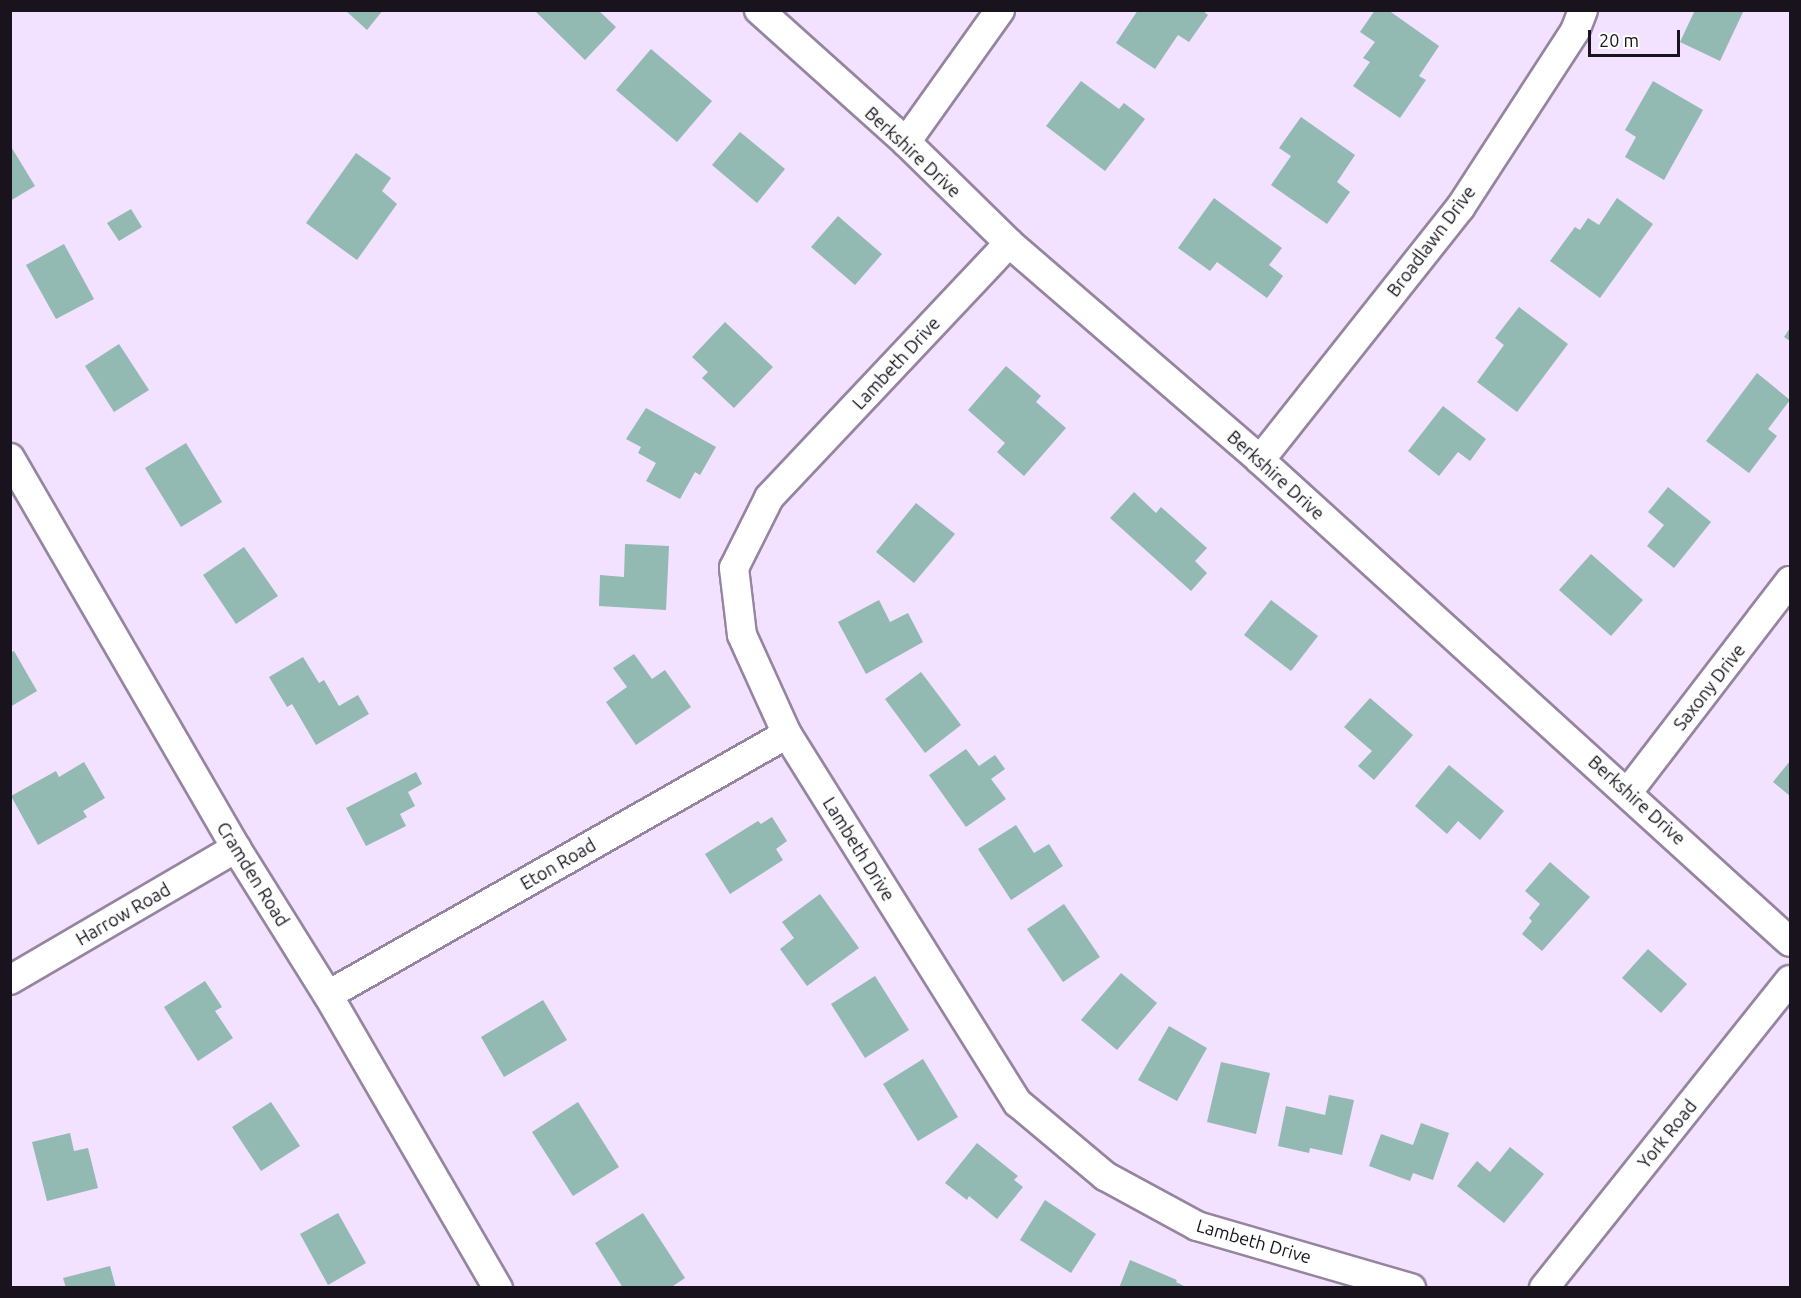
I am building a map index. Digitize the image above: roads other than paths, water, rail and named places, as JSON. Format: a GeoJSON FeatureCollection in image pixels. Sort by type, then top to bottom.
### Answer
{"type":"FeatureCollection","features":[{"type":"Feature","properties":{"kind":"street","name":"Berkshire Drive"},"geometry":{"type":"LineString","coordinates":[[759,10],[906,142],[1009,243],[1260,460],[1791,942]]}},
{"type":"Feature","properties":{"kind":"street"},"geometry":{"type":"LineString","coordinates":[[906,142],[1000,10]]}},
{"type":"Feature","properties":{"kind":"street","name":"Broadlawn Drive"},"geometry":{"type":"LineString","coordinates":[[1260,460],[1460,208],[1575,31],[1583,10]]}},
{"type":"Feature","properties":{"kind":"street","name":"Lambeth Drive"},"geometry":{"type":"LineString","coordinates":[[1009,243],[769,498],[734,568],[742,635],[787,734],[1018,1103],[1105,1176],[1197,1226],[1411,1287]]}},
{"type":"Feature","properties":{"kind":"street","name":"Cramden Road"},"geometry":{"type":"LineString","coordinates":[[10,458],[236,848],[328,995],[498,1287]]}},
{"type":"Feature","properties":{"kind":"street","name":"Saxony Drive"},"geometry":{"type":"LineString","coordinates":[[1628,792],[1791,581]]}},
{"type":"Feature","properties":{"kind":"street","name":"Eton Road"},"geometry":{"type":"LineString","coordinates":[[328,995],[787,734]]}},
{"type":"Feature","properties":{"kind":"street","name":"Harrow Road"},"geometry":{"type":"LineString","coordinates":[[10,980],[236,848]]}},
{"type":"Feature","properties":{"kind":"street","name":"York Road"},"geometry":{"type":"LineString","coordinates":[[1544,1287],[1791,980]]}}]}
